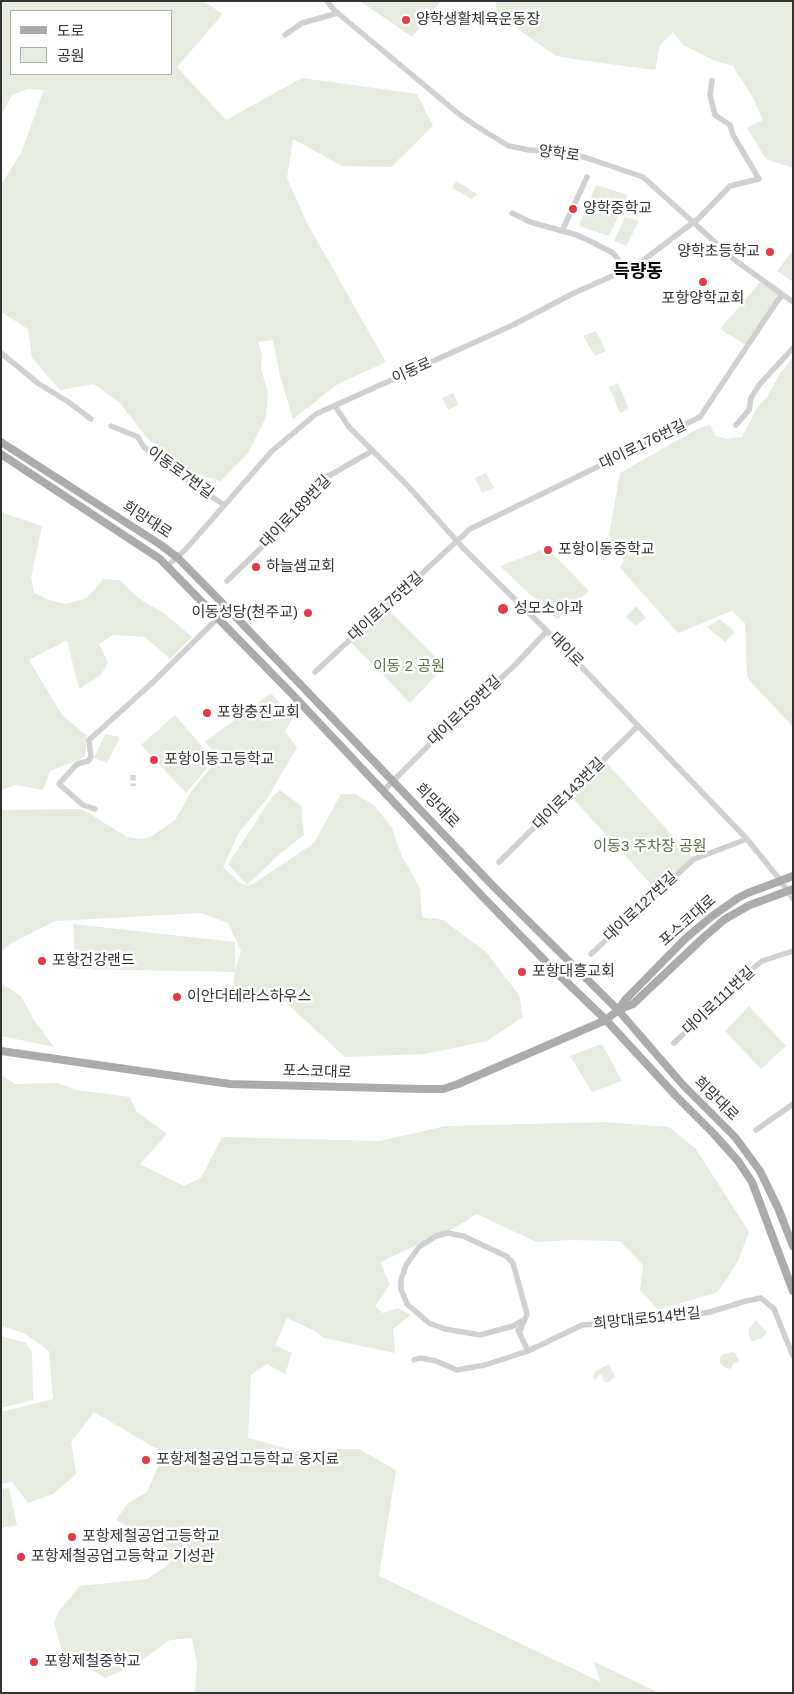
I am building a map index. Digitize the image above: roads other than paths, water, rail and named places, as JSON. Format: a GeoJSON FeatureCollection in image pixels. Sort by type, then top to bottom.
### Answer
{"type":"FeatureCollection","features":[{"type":"Feature","properties":{"kind":"main road","name":"희망대로"},"geometry":{"type":"LineString","coordinates":[[1,442],[161,545],[178,558],[494,887],[618,1010],[683,1085],[722,1123],[746,1150],[760,1171],[775,1200],[793,1246]]}},
{"type":"Feature","properties":{"kind":"main road","name":"희망대로"},"geometry":{"type":"LineString","coordinates":[[1,454],[168,566],[541,956],[606,1020],[738,1161],[752,1182],[793,1291]]}},
{"type":"Feature","properties":{"kind":"main road"},"geometry":{"type":"LineString","coordinates":[[361,768],[372,758]]}},
{"type":"Feature","properties":{"kind":"main road"},"geometry":{"type":"LineString","coordinates":[[413,821],[423,812]]}},
{"type":"Feature","properties":{"kind":"main road","name":"포스코대로"},"geometry":{"type":"LineString","coordinates":[[1,1052],[230,1084],[435,1089],[450,1087],[606,1020],[618,1010],[625,1000],[691,934],[711,917],[738,898],[793,876]]}},
{"type":"Feature","properties":{"kind":"main road","name":"포스코대로"},"geometry":{"type":"LineString","coordinates":[[618,1010],[633,1004],[725,919],[750,905],[790,890]]}},
{"type":"Feature","properties":{"kind":"street","name":"양학로"},"geometry":{"type":"LineString","coordinates":[[327,1],[338,13],[460,115],[494,137],[509,146],[529,150],[567,152],[643,178],[736,261],[793,302]]}},
{"type":"Feature","properties":{"kind":"street"},"geometry":{"type":"LineString","coordinates":[[285,35],[302,24],[338,13]]}},
{"type":"Feature","properties":{"kind":"street","name":"이동로"},"geometry":{"type":"LineString","coordinates":[[168,566],[178,558],[272,451],[316,414],[512,325],[572,294],[637,265],[704,214],[730,186],[759,180],[733,136],[730,125],[715,114],[710,95],[712,81]]}},
{"type":"Feature","properties":{"kind":"street"},"geometry":{"type":"LineString","coordinates":[[562,231],[587,177]]}},
{"type":"Feature","properties":{"kind":"street"},"geometry":{"type":"LineString","coordinates":[[512,213],[530,222],[577,235],[613,253],[626,270]]}},
{"type":"Feature","properties":{"kind":"street","name":"대이로176번길"},"geometry":{"type":"LineString","coordinates":[[456,541],[470,529],[700,417],[783,295]]}},
{"type":"Feature","properties":{"kind":"street"},"geometry":{"type":"LineString","coordinates":[[736,425],[749,410],[751,398],[759,385],[793,348]]}},
{"type":"Feature","properties":{"kind":"street"},"geometry":{"type":"LineString","coordinates":[[1,353],[39,384],[67,401],[91,419]]}},
{"type":"Feature","properties":{"kind":"street","name":"대이로"},"geometry":{"type":"LineString","coordinates":[[335,406],[346,423],[414,493],[456,541],[547,631],[747,839],[790,890],[793,899]]}},
{"type":"Feature","properties":{"kind":"street","name":"이동로7번길"},"geometry":{"type":"LineString","coordinates":[[110,426],[138,437],[143,446],[170,468],[224,505]]}},
{"type":"Feature","properties":{"kind":"street","name":"대이로189번길"},"geometry":{"type":"LineString","coordinates":[[227,581],[261,548],[291,513],[327,477],[372,451]]}},
{"type":"Feature","properties":{"kind":"street","name":"대이로175번길"},"geometry":{"type":"LineString","coordinates":[[315,672],[456,541]]}},
{"type":"Feature","properties":{"kind":"street"},"geometry":{"type":"LineString","coordinates":[[95,809],[83,805],[59,784],[77,764],[88,761],[91,757],[89,740],[154,681],[218,618]]}},
{"type":"Feature","properties":{"kind":"street","name":"대이로159번길"},"geometry":{"type":"LineString","coordinates":[[383,792],[438,736],[514,666],[547,631]]}},
{"type":"Feature","properties":{"kind":"street","name":"대이로143번길"},"geometry":{"type":"LineString","coordinates":[[499,862],[638,726]]}},
{"type":"Feature","properties":{"kind":"street","name":"대이로127번길"},"geometry":{"type":"LineString","coordinates":[[591,954],[694,858],[747,839]]}},
{"type":"Feature","properties":{"kind":"street","name":"대이로111번길"},"geometry":{"type":"LineString","coordinates":[[674,1043],[762,961],[793,951]]}},
{"type":"Feature","properties":{"kind":"street"},"geometry":{"type":"LineString","coordinates":[[756,1130],[793,1104]]}},
{"type":"Feature","properties":{"kind":"street"},"geometry":{"type":"LineString","coordinates":[[520,1331],[527,1314],[512,1263],[506,1256],[463,1236],[448,1232],[436,1236],[419,1247],[406,1265],[400,1280],[401,1289],[407,1304],[429,1323],[480,1336],[512,1326],[524,1320]]}},
{"type":"Feature","properties":{"kind":"street","name":"희망대로514번길"},"geometry":{"type":"LineString","coordinates":[[414,1360],[420,1358],[436,1361],[457,1370],[485,1365],[528,1351],[582,1326],[658,1320],[710,1312],[746,1300],[762,1298],[774,1309],[792,1356]]}},
{"type":"Feature","properties":{"kind":"street"},"geometry":{"type":"LineString","coordinates":[[512,1326],[520,1331],[528,1351]]}},
{"type":"Feature","properties":{"kind":"tunnel"},"geometry":{"type":"LineString","coordinates":[[133,775],[133,786]]}},
{"type":"Feature","properties":{"kind":"place","name":"양학생활체육운동장"},"geometry":{"type":"Point","coordinates":[406,20]}},
{"type":"Feature","properties":{"kind":"place","name":"양학중학교"},"geometry":{"type":"Point","coordinates":[573,209]}},
{"type":"Feature","properties":{"kind":"place","name":"양학초등학교"},"geometry":{"type":"Point","coordinates":[770,252]}},
{"type":"Feature","properties":{"kind":"place","name":"포항양학교회"},"geometry":{"type":"Point","coordinates":[703,282]}},
{"type":"Feature","properties":{"kind":"place","name":"포항이동중학교"},"geometry":{"type":"Point","coordinates":[548,550]}},
{"type":"Feature","properties":{"kind":"place","name":"하늘샘교회"},"geometry":{"type":"Point","coordinates":[256,567]}},
{"type":"Feature","properties":{"kind":"place","name":"성모소아과"},"geometry":{"type":"Point","coordinates":[503,609]}},
{"type":"Feature","properties":{"kind":"place","name":"이동성당(천주교)"},"geometry":{"type":"Point","coordinates":[308,613]}},
{"type":"Feature","properties":{"kind":"place","name":"포항충진교회"},"geometry":{"type":"Point","coordinates":[207,713]}},
{"type":"Feature","properties":{"kind":"place","name":"포항이동고등학교"},"geometry":{"type":"Point","coordinates":[154,760]}},
{"type":"Feature","properties":{"kind":"place","name":"포항건강랜드"},"geometry":{"type":"Point","coordinates":[42,961]}},
{"type":"Feature","properties":{"kind":"place","name":"포항대흥교회"},"geometry":{"type":"Point","coordinates":[522,972]}},
{"type":"Feature","properties":{"kind":"place","name":"이안더테라스하우스"},"geometry":{"type":"Point","coordinates":[177,997]}},
{"type":"Feature","properties":{"kind":"place","name":"포항제철공업고등학교 웅지료"},"geometry":{"type":"Point","coordinates":[146,1460]}},
{"type":"Feature","properties":{"kind":"place","name":"포항제철공업고등학교"},"geometry":{"type":"Point","coordinates":[72,1537]}},
{"type":"Feature","properties":{"kind":"place","name":"포항제철공업고등학교 기성관"},"geometry":{"type":"Point","coordinates":[21,1557]}},
{"type":"Feature","properties":{"kind":"place","name":"포항제철중학교"},"geometry":{"type":"Point","coordinates":[34,1662]}},
{"type":"Feature","properties":{"kind":"district","name":"득량동"},"geometry":{"type":"Point","coordinates":[638,272]}},
{"type":"Feature","properties":{"kind":"park label","name":"이동 2 공원"},"geometry":{"type":"Point","coordinates":[409,667]}},
{"type":"Feature","properties":{"kind":"park label","name":"이동3 주차장 공원"},"geometry":{"type":"Point","coordinates":[650,847]}}]}
